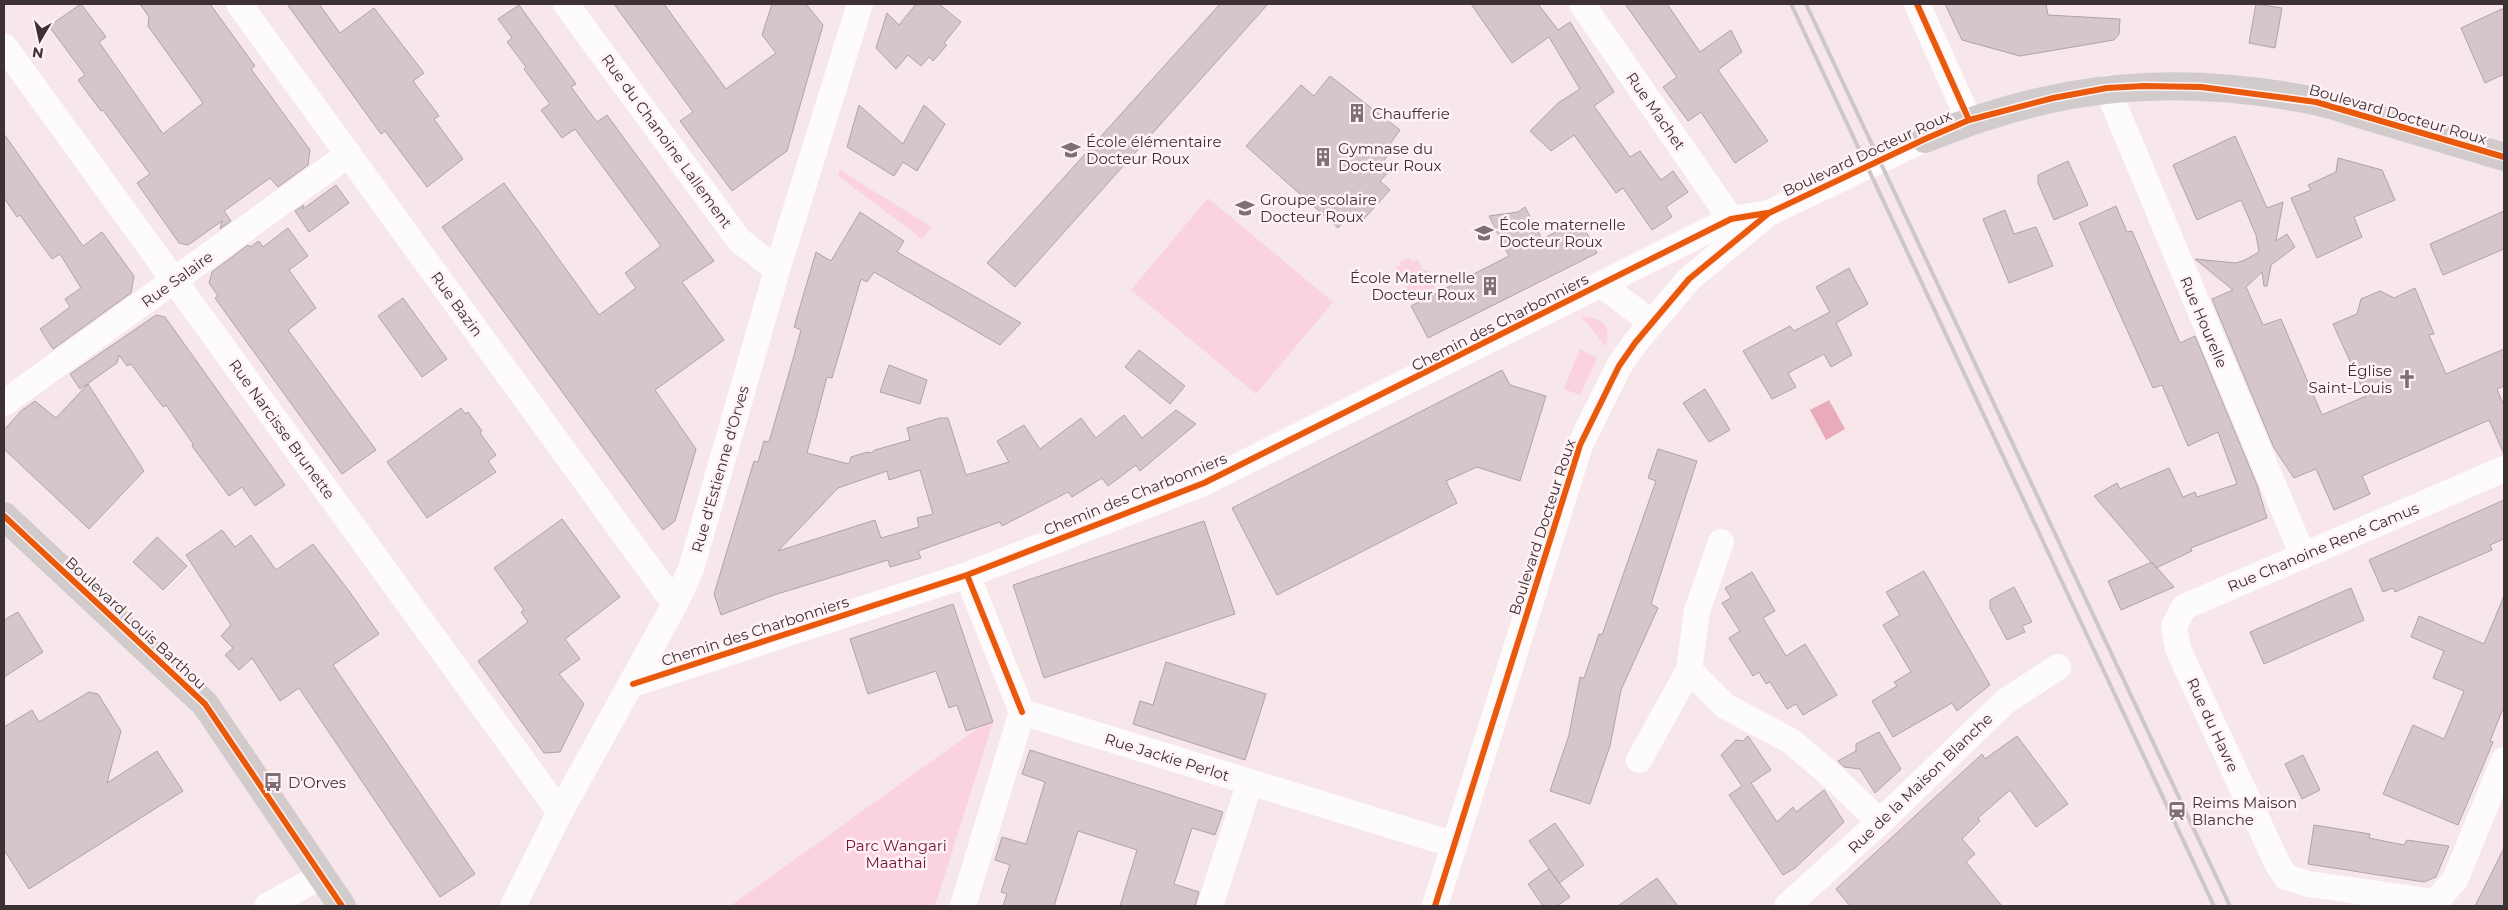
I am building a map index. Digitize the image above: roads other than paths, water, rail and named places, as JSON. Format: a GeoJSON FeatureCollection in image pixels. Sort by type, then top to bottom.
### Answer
{"type":"FeatureCollection","features":[{"type":"Feature","properties":{"kind":"street","name":"Rue Bazin"},"geometry":{"type":"LineString","coordinates":[[239,4],[676,604]]}},
{"type":"Feature","properties":{"kind":"street","name":"Rue du Chanoine Lallement"},"geometry":{"type":"LineString","coordinates":[[566,4],[740,240],[777,270]]}},
{"type":"Feature","properties":{"kind":"street","name":"Rue d'Estienne d'Orves"},"geometry":{"type":"LineString","coordinates":[[513,906],[560,812],[676,604],[691,569],[777,270],[860,4]]}},
{"type":"Feature","properties":{"kind":"street","name":"Rue Machet"},"geometry":{"type":"LineString","coordinates":[[1582,4],[1731,219]]}},
{"type":"Feature","properties":{"kind":"street"},"geometry":{"type":"LineString","coordinates":[[1917,4],[1969,120]]}},
{"type":"Feature","properties":{"kind":"street","name":"Rue Narcisse Brunette"},"geometry":{"type":"LineString","coordinates":[[4,46],[560,812]]}},
{"type":"Feature","properties":{"kind":"street","name":"Boulevard Docteur Roux"},"geometry":{"type":"LineString","coordinates":[[1435,906],[1580,446],[1619,366],[1652,323],[1689,279],[1769,213],[1969,120],[2053,98],[2107,88],[2144,86],[2201,87],[2316,102],[2504,157]]}},
{"type":"Feature","properties":{"kind":"street","name":"Rue Hourelle"},"geometry":{"type":"LineString","coordinates":[[2107,88],[2303,556]]}},
{"type":"Feature","properties":{"kind":"street","name":"Rue Salaire"},"geometry":{"type":"LineString","coordinates":[[4,403],[348,154]]}},
{"type":"Feature","properties":{"kind":"street","name":"Boulevard Docteur Roux"},"geometry":{"type":"LineString","coordinates":[[1731,219],[1769,213]]}},
{"type":"Feature","properties":{"kind":"street","name":"Chemin des Charbonniers"},"geometry":{"type":"LineString","coordinates":[[632,684],[967,575],[1204,483],[1731,219]]}},
{"type":"Feature","properties":{"kind":"street"},"geometry":{"type":"LineString","coordinates":[[1602,285],[1652,323]]}},
{"type":"Feature","properties":{"kind":"street","name":"Rue Chanoine René Camus"},"geometry":{"type":"LineString","coordinates":[[2178,650],[2174,626],[2184,607],[2504,469]]}},
{"type":"Feature","properties":{"kind":"street","name":"Boulevard Louis Barthou"},"geometry":{"type":"LineString","coordinates":[[4,516],[205,704],[342,906]]}},
{"type":"Feature","properties":{"kind":"street"},"geometry":{"type":"LineString","coordinates":[[1639,760],[1689,670],[1697,611],[1721,542]]}},
{"type":"Feature","properties":{"kind":"street"},"geometry":{"type":"LineString","coordinates":[[962,906],[1022,712],[967,575]]}},
{"type":"Feature","properties":{"kind":"street","name":"Rue du Havre"},"geometry":{"type":"LineString","coordinates":[[2178,650],[2278,864],[2286,877],[2309,884],[2435,904]]}},
{"type":"Feature","properties":{"kind":"street","name":"Rue de la Maison Blanche"},"geometry":{"type":"LineString","coordinates":[[1787,906],[1880,822],[2006,701],[2058,667]]}},
{"type":"Feature","properties":{"kind":"street"},"geometry":{"type":"LineString","coordinates":[[1689,670],[1725,706],[1791,741],[1832,776],[1880,822]]}},
{"type":"Feature","properties":{"kind":"street","name":"Rue Jackie Perlot"},"geometry":{"type":"LineString","coordinates":[[1022,712],[1455,845]]}},
{"type":"Feature","properties":{"kind":"street"},"geometry":{"type":"LineString","coordinates":[[2435,904],[2455,880],[2504,760]]}},
{"type":"Feature","properties":{"kind":"street"},"geometry":{"type":"LineString","coordinates":[[1210,906],[1250,782]]}},
{"type":"Feature","properties":{"kind":"street"},"geometry":{"type":"LineString","coordinates":[[267,906],[321,876]]}},
{"type":"Feature","properties":{"kind":"railway"},"geometry":{"type":"LineString","coordinates":[[1791,4],[2214,906]]}},
{"type":"Feature","properties":{"kind":"railway"},"geometry":{"type":"LineString","coordinates":[[1806,4],[2230,906]]}},
{"type":"Feature","properties":{"kind":"place","name":"Chaufferie"},"geometry":{"type":"Point","coordinates":[1357,113]}},
{"type":"Feature","properties":{"kind":"place","name":"École élémentaire Docteur Roux"},"geometry":{"type":"Point","coordinates":[1071,150]}},
{"type":"Feature","properties":{"kind":"place","name":"Gymnase du Docteur Roux"},"geometry":{"type":"Point","coordinates":[1323,157]}},
{"type":"Feature","properties":{"kind":"place","name":"Groupe scolaire Docteur Roux"},"geometry":{"type":"Point","coordinates":[1245,208]}},
{"type":"Feature","properties":{"kind":"place","name":"École maternelle Docteur Roux"},"geometry":{"type":"Point","coordinates":[1484,233]}},
{"type":"Feature","properties":{"kind":"place","name":"École Maternelle Docteur Roux"},"geometry":{"type":"Point","coordinates":[1490,286]}},
{"type":"Feature","properties":{"kind":"place","name":"Église Saint-Louis"},"geometry":{"type":"Point","coordinates":[2407,379]}},
{"type":"Feature","properties":{"kind":"place","name":"D'Orves"},"geometry":{"type":"Point","coordinates":[273,782]}},
{"type":"Feature","properties":{"kind":"place","name":"Reims Maison Blanche"},"geometry":{"type":"Point","coordinates":[2177,811]}},
{"type":"Feature","properties":{"kind":"park label","name":"Parc Wangari Maathai"},"geometry":{"type":"Point","coordinates":[896,854]}}]}
